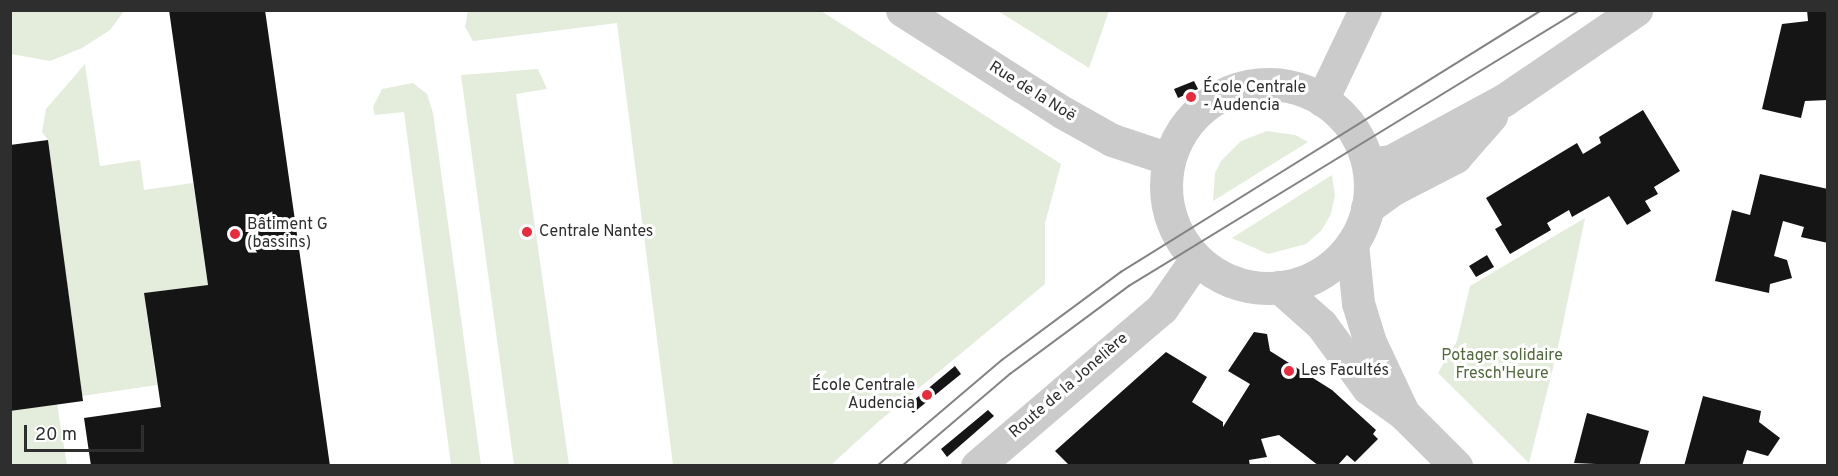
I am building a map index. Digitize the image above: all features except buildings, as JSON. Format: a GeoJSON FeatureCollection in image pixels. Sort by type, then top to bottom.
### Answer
{"type":"FeatureCollection","features":[{"type":"Feature","properties":{"kind":"street","name":"Rue de la Noë"},"geometry":{"type":"LineString","coordinates":[[902,10],[1062,112],[1112,140],[1169,159]]}},
{"type":"Feature","properties":{"kind":"street"},"geometry":{"type":"LineString","coordinates":[[1322,100],[1365,10]]}},
{"type":"Feature","properties":{"kind":"street"},"geometry":{"type":"LineString","coordinates":[[1369,164],[1391,161],[1504,100],[1636,10]]}},
{"type":"Feature","properties":{"kind":"street"},"geometry":{"type":"LineString","coordinates":[[1267,84],[1288,86],[1322,100],[1354,130],[1369,164],[1367,208],[1352,244],[1313,278],[1279,287],[1235,283],[1196,259],[1178,235],[1168,211],[1165,185],[1169,159],[1189,120],[1224,94],[1267,84]]}},
{"type":"Feature","properties":{"kind":"street"},"geometry":{"type":"LineString","coordinates":[[1367,208],[1395,188],[1455,157],[1504,100]]}},
{"type":"Feature","properties":{"kind":"street"},"geometry":{"type":"LineString","coordinates":[[1352,244],[1358,303],[1369,340],[1404,414]]}},
{"type":"Feature","properties":{"kind":"street","name":"Route de la Jonelière"},"geometry":{"type":"LineString","coordinates":[[977,465],[1162,308],[1196,259]]}},
{"type":"Feature","properties":{"kind":"street","name":"Route de la Jonelière"},"geometry":{"type":"LineString","coordinates":[[1162,308],[1235,283]]}},
{"type":"Feature","properties":{"kind":"street"},"geometry":{"type":"LineString","coordinates":[[1279,287],[1321,324],[1368,388],[1404,414],[1456,465]]}},
{"type":"Feature","properties":{"kind":"green space"},"geometry":{"type":"Polygon","coordinates":[[[10,11],[124,11],[110,30],[82,48],[50,61],[11,54],[10,11]]]}},
{"type":"Feature","properties":{"kind":"green space"},"geometry":{"type":"Polygon","coordinates":[[[468,11],[821,11],[1061,164],[1045,223],[1045,284],[878,422],[831,465],[673,465],[617,23],[473,41],[465,27],[468,11]]]}},
{"type":"Feature","properties":{"kind":"green space"},"geometry":{"type":"Polygon","coordinates":[[[998,11],[1109,11],[1089,68],[998,11]]]}},
{"type":"Feature","properties":{"kind":"green space"},"geometry":{"type":"Polygon","coordinates":[[[85,64],[100,166],[140,160],[144,190],[193,183],[208,285],[144,293],[157,385],[82,396],[48,140],[42,132],[46,109],[85,64]]]}},
{"type":"Feature","properties":{"kind":"green space"},"geometry":{"type":"Polygon","coordinates":[[[538,69],[547,89],[516,94],[569,465],[514,465],[461,75],[538,69]]]}},
{"type":"Feature","properties":{"kind":"green space"},"geometry":{"type":"Polygon","coordinates":[[[413,83],[427,94],[433,113],[481,465],[451,465],[404,112],[375,115],[373,107],[382,89],[413,83]]]}},
{"type":"Feature","properties":{"kind":"green space"},"geometry":{"type":"Polygon","coordinates":[[[1267,131],[1295,135],[1308,142],[1213,201],[1215,173],[1221,161],[1241,141],[1267,131]]]}},
{"type":"Feature","properties":{"kind":"green space"},"geometry":{"type":"Polygon","coordinates":[[[1332,175],[1335,195],[1331,214],[1321,231],[1306,244],[1268,254],[1232,238],[1332,175]]]}},
{"type":"Feature","properties":{"kind":"green space","name":"Potager solidaire Fresch'Heure"},"geometry":{"type":"Polygon","coordinates":[[[1585,218],[1557,352],[1529,463],[1438,373],[1457,341],[1470,286],[1585,218]]]}},
{"type":"Feature","properties":{"kind":"green space"},"geometry":{"type":"Polygon","coordinates":[[[57,404],[67,465],[11,466],[11,411],[57,404]]]}},
{"type":"Feature","properties":{"kind":"tram line"},"geometry":{"type":"LineString","coordinates":[[877,466],[1002,360],[1121,272],[1542,10]]}},
{"type":"Feature","properties":{"kind":"tram line"},"geometry":{"type":"LineString","coordinates":[[902,466],[1010,374],[1129,286],[1580,10]]}},
{"type":"Feature","properties":{"kind":"place","name":"École Centrale - Audencia"},"geometry":{"type":"Point","coordinates":[1191,97]}},
{"type":"Feature","properties":{"kind":"place","name":"Centrale Nantes"},"geometry":{"type":"Point","coordinates":[527,232]}},
{"type":"Feature","properties":{"kind":"place","name":"Bâtiment G (bassins)"},"geometry":{"type":"Point","coordinates":[235,234]}},
{"type":"Feature","properties":{"kind":"place","name":"Les Facultés"},"geometry":{"type":"Point","coordinates":[1289,371]}},
{"type":"Feature","properties":{"kind":"place","name":"École Centrale Audencia"},"geometry":{"type":"Point","coordinates":[927,395]}}]}
